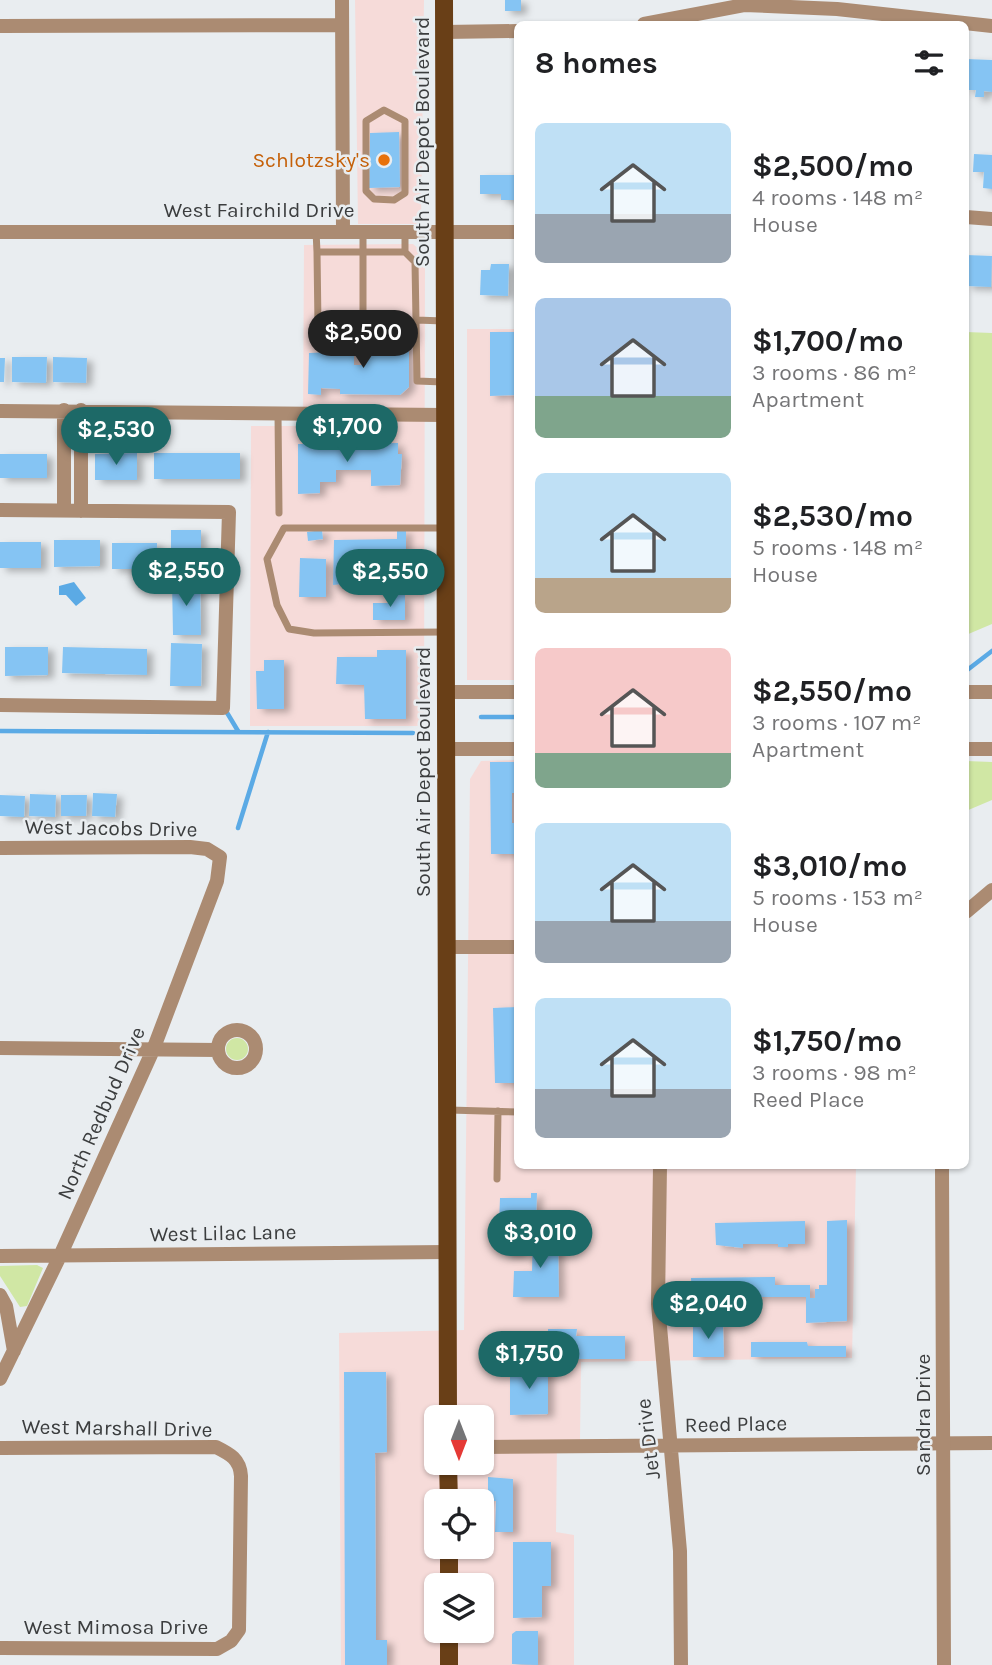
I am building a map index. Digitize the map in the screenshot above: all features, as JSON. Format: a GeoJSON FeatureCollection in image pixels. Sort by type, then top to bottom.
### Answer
{"type":"FeatureCollection","features":[{"type":"Feature","properties":{"kind":"main road","name":"South Air Depot Boulevard"},"geometry":{"type":"LineString","coordinates":[[444,0],[448,1405]]}},
{"type":"Feature","properties":{"kind":"main road"},"geometry":{"type":"LineString","coordinates":[[449,1643],[449,1665]]}},
{"type":"Feature","properties":{"kind":"street"},"geometry":{"type":"LineString","coordinates":[[342,0],[343,231]]}},
{"type":"Feature","properties":{"kind":"street"},"geometry":{"type":"LineString","coordinates":[[660,21],[744,5],[837,9],[946,21]]}},
{"type":"Feature","properties":{"kind":"street"},"geometry":{"type":"LineString","coordinates":[[969,23],[992,26]]}},
{"type":"Feature","properties":{"kind":"street"},"geometry":{"type":"LineString","coordinates":[[0,26],[342,25]]}},
{"type":"Feature","properties":{"kind":"street"},"geometry":{"type":"LineString","coordinates":[[444,32],[514,31]]}},
{"type":"Feature","properties":{"kind":"street"},"geometry":{"type":"LineString","coordinates":[[969,217],[992,219]]}},
{"type":"Feature","properties":{"kind":"street","name":"West Fairchild Drive"},"geometry":{"type":"LineString","coordinates":[[0,232],[514,232]]}},
{"type":"Feature","properties":{"kind":"street"},"geometry":{"type":"LineString","coordinates":[[64,410],[64,510]]}},
{"type":"Feature","properties":{"kind":"street"},"geometry":{"type":"LineString","coordinates":[[81,410],[81,510]]}},
{"type":"Feature","properties":{"kind":"street"},"geometry":{"type":"LineString","coordinates":[[0,411],[444,415]]}},
{"type":"Feature","properties":{"kind":"street"},"geometry":{"type":"LineString","coordinates":[[0,510],[229,512],[223,708],[0,705]]}},
{"type":"Feature","properties":{"kind":"street"},"geometry":{"type":"LineString","coordinates":[[446,692],[514,692]]}},
{"type":"Feature","properties":{"kind":"street"},"geometry":{"type":"LineString","coordinates":[[969,692],[992,692]]}},
{"type":"Feature","properties":{"kind":"street"},"geometry":{"type":"LineString","coordinates":[[446,749],[514,750]]}},
{"type":"Feature","properties":{"kind":"street"},"geometry":{"type":"LineString","coordinates":[[969,749],[992,749]]}},
{"type":"Feature","properties":{"kind":"street","name":"West Jacobs Drive"},"geometry":{"type":"LineString","coordinates":[[0,848],[190,847],[207,849],[220,857]]}},
{"type":"Feature","properties":{"kind":"street","name":"North Redbud Drive"},"geometry":{"type":"LineString","coordinates":[[0,1379],[60,1256],[153,1050],[217,881],[220,857]]}},
{"type":"Feature","properties":{"kind":"street"},"geometry":{"type":"LineString","coordinates":[[969,909],[992,890]]}},
{"type":"Feature","properties":{"kind":"street"},"geometry":{"type":"LineString","coordinates":[[446,947],[514,947]]}},
{"type":"Feature","properties":{"kind":"street"},"geometry":{"type":"LineString","coordinates":[[0,1048],[218,1050]]}},
{"type":"Feature","properties":{"kind":"street","name":"Jet Drive"},"geometry":{"type":"LineString","coordinates":[[660,1169],[658,1304],[661,1367],[672,1446],[680,1551],[681,1665]]}},
{"type":"Feature","properties":{"kind":"street","name":"Sandra Drive"},"geometry":{"type":"LineString","coordinates":[[942,1169],[944,1665]]}},
{"type":"Feature","properties":{"kind":"street","name":"West Lilac Lane"},"geometry":{"type":"LineString","coordinates":[[0,1256],[447,1252]]}},
{"type":"Feature","properties":{"kind":"street"},"geometry":{"type":"LineString","coordinates":[[0,1295],[6,1306],[14,1351]]}},
{"type":"Feature","properties":{"kind":"street","name":"Reed Place"},"geometry":{"type":"LineString","coordinates":[[494,1447],[992,1443]]}},
{"type":"Feature","properties":{"kind":"street","name":"West Marshall Drive"},"geometry":{"type":"LineString","coordinates":[[0,1448],[216,1447],[233,1455],[241,1466],[241,1476],[239,1630],[231,1641]]}},
{"type":"Feature","properties":{"kind":"street","name":"West Mimosa Drive"},"geometry":{"type":"LineString","coordinates":[[0,1648],[217,1649],[231,1641]]}},
{"type":"Feature","properties":{"kind":"lane"},"geometry":{"type":"LineString","coordinates":[[384,110],[405,121],[405,193],[394,200],[374,199],[366,191],[366,121],[384,110]]}},
{"type":"Feature","properties":{"kind":"lane"},"geometry":{"type":"LineString","coordinates":[[316,231],[318,325],[363,325]]}},
{"type":"Feature","properties":{"kind":"lane"},"geometry":{"type":"LineString","coordinates":[[363,231],[363,325],[370,334],[416,335]]}},
{"type":"Feature","properties":{"kind":"lane"},"geometry":{"type":"LineString","coordinates":[[405,231],[405,252],[415,262],[417,381],[444,382]]}},
{"type":"Feature","properties":{"kind":"lane"},"geometry":{"type":"LineString","coordinates":[[317,252],[405,252]]}},
{"type":"Feature","properties":{"kind":"lane"},"geometry":{"type":"LineString","coordinates":[[416,320],[444,320]]}},
{"type":"Feature","properties":{"kind":"lane"},"geometry":{"type":"LineString","coordinates":[[278,413],[279,513]]}},
{"type":"Feature","properties":{"kind":"lane"},"geometry":{"type":"LineString","coordinates":[[445,528],[284,528],[267,559],[277,605],[289,629],[314,633],[445,632]]}},
{"type":"Feature","properties":{"kind":"lane"},"geometry":{"type":"LineString","coordinates":[[447,1110],[514,1112]]}},
{"type":"Feature","properties":{"kind":"lane"},"geometry":{"type":"LineString","coordinates":[[497,1179],[498,1111]]}},
{"type":"Feature","properties":{"kind":"shaded area"},"geometry":{"type":"Polygon","coordinates":[[[355,0],[424,0],[421,224],[358,224],[355,0]]]}},
{"type":"Feature","properties":{"kind":"shaded area"},"geometry":{"type":"Polygon","coordinates":[[[413,244],[424,254],[425,266],[424,726],[250,726],[251,426],[303,426],[304,245],[413,244]]]}},
{"type":"Feature","properties":{"kind":"shaded area"},"geometry":{"type":"Polygon","coordinates":[[[467,329],[514,329],[514,680],[467,680],[467,329]]]}},
{"type":"Feature","properties":{"kind":"shaded area"},"geometry":{"type":"Polygon","coordinates":[[[514,760],[514,1169],[856,1169],[852,1358],[581,1362],[580,1440],[557,1440],[556,1532],[574,1535],[574,1665],[341,1665],[339,1333],[464,1330],[470,779],[481,761],[514,760]]]}},
{"type":"Feature","properties":{"kind":"green space"},"geometry":{"type":"Polygon","coordinates":[[[969,332],[992,333],[992,624],[969,634],[969,332]]]}},
{"type":"Feature","properties":{"kind":"green space"},"geometry":{"type":"Polygon","coordinates":[[[969,761],[992,762],[992,800],[969,810],[969,761]]]}},
{"type":"Feature","properties":{"kind":"green space"},"geometry":{"type":"Polygon","coordinates":[[[237,1038],[245,1041],[248,1049],[245,1057],[237,1060],[229,1057],[226,1049],[229,1041],[237,1038]]]}},
{"type":"Feature","properties":{"kind":"green space"},"geometry":{"type":"Polygon","coordinates":[[[37,1265],[43,1268],[27,1306],[20,1307],[0,1276],[0,1266],[37,1265]]]}},
{"type":"Feature","properties":{"kind":"water"},"geometry":{"type":"Polygon","coordinates":[[[74,582],[86,598],[76,606],[66,595],[59,595],[59,586],[74,582]]]}},
{"type":"Feature","properties":{"kind":"building"},"geometry":{"type":"Polygon","coordinates":[[[505,0],[521,0],[521,11],[505,11],[505,0]]]}},
{"type":"Feature","properties":{"kind":"building"},"geometry":{"type":"Polygon","coordinates":[[[969,59],[992,60],[992,92],[984,91],[984,97],[975,97],[976,90],[969,90],[969,59]]]}},
{"type":"Feature","properties":{"kind":"building","name":"Schlotzsky's"},"geometry":{"type":"Polygon","coordinates":[[[399,132],[400,187],[369,188],[370,133],[399,132]]]}},
{"type":"Feature","properties":{"kind":"building"},"geometry":{"type":"Polygon","coordinates":[[[974,154],[992,155],[992,189],[983,188],[984,172],[973,172],[974,154]]]}},
{"type":"Feature","properties":{"kind":"building"},"geometry":{"type":"Polygon","coordinates":[[[480,175],[514,175],[514,200],[501,200],[501,194],[480,194],[480,175]]]}},
{"type":"Feature","properties":{"kind":"building"},"geometry":{"type":"Polygon","coordinates":[[[969,255],[992,256],[991,287],[969,286],[969,255]]]}},
{"type":"Feature","properties":{"kind":"building"},"geometry":{"type":"Polygon","coordinates":[[[491,264],[509,264],[508,296],[480,295],[481,270],[490,270],[491,264]]]}},
{"type":"Feature","properties":{"kind":"building"},"geometry":{"type":"Polygon","coordinates":[[[490,332],[514,332],[514,395],[490,396],[490,332]]]}},
{"type":"Feature","properties":{"kind":"building"},"geometry":{"type":"Polygon","coordinates":[[[342,335],[355,335],[355,348],[342,348],[342,335]]]}},
{"type":"Feature","properties":{"kind":"building"},"geometry":{"type":"Polygon","coordinates":[[[409,339],[409,387],[400,395],[340,394],[340,389],[321,388],[321,395],[308,394],[309,353],[354,351],[354,365],[365,365],[365,340],[409,339]]]}},
{"type":"Feature","properties":{"kind":"building"},"geometry":{"type":"Polygon","coordinates":[[[12,357],[47,357],[46,383],[12,382],[12,357]]]}},
{"type":"Feature","properties":{"kind":"building"},"geometry":{"type":"Polygon","coordinates":[[[53,357],[87,358],[86,383],[53,382],[53,357]]]}},
{"type":"Feature","properties":{"kind":"building"},"geometry":{"type":"Polygon","coordinates":[[[0,358],[5,358],[4,382],[0,382],[0,358]]]}},
{"type":"Feature","properties":{"kind":"building"},"geometry":{"type":"Polygon","coordinates":[[[398,443],[398,454],[402,454],[400,485],[371,486],[371,470],[336,470],[336,482],[320,482],[320,493],[298,494],[298,444],[398,443]]]}},
{"type":"Feature","properties":{"kind":"building"},"geometry":{"type":"Polygon","coordinates":[[[137,453],[137,480],[95,480],[95,454],[137,453]]]}},
{"type":"Feature","properties":{"kind":"building"},"geometry":{"type":"Polygon","coordinates":[[[154,453],[240,453],[240,479],[154,479],[154,453]]]}},
{"type":"Feature","properties":{"kind":"building"},"geometry":{"type":"Polygon","coordinates":[[[0,454],[47,454],[47,478],[0,478],[0,454]]]}},
{"type":"Feature","properties":{"kind":"building"},"geometry":{"type":"Polygon","coordinates":[[[171,530],[201,530],[201,572],[171,572],[171,530]]]}},
{"type":"Feature","properties":{"kind":"building"},"geometry":{"type":"Polygon","coordinates":[[[322,530],[323,539],[308,541],[307,532],[322,530]]]}},
{"type":"Feature","properties":{"kind":"building"},"geometry":{"type":"Polygon","coordinates":[[[397,530],[406,530],[406,580],[363,579],[363,582],[333,585],[334,540],[397,539],[397,530]]]}},
{"type":"Feature","properties":{"kind":"building"},"geometry":{"type":"Polygon","coordinates":[[[54,540],[100,540],[100,566],[54,567],[54,540]]]}},
{"type":"Feature","properties":{"kind":"building"},"geometry":{"type":"Polygon","coordinates":[[[0,542],[41,542],[41,568],[0,568],[0,542]]]}},
{"type":"Feature","properties":{"kind":"building"},"geometry":{"type":"Polygon","coordinates":[[[112,543],[157,543],[157,569],[112,569],[112,543]]]}},
{"type":"Feature","properties":{"kind":"building"},"geometry":{"type":"Polygon","coordinates":[[[300,558],[326,559],[326,597],[299,597],[300,558]]]}},
{"type":"Feature","properties":{"kind":"building"},"geometry":{"type":"Polygon","coordinates":[[[172,580],[200,580],[201,635],[173,635],[172,580]]]}},
{"type":"Feature","properties":{"kind":"building"},"geometry":{"type":"Polygon","coordinates":[[[387,595],[405,595],[405,620],[373,620],[373,603],[388,603],[387,595]]]}},
{"type":"Feature","properties":{"kind":"building"},"geometry":{"type":"Polygon","coordinates":[[[171,643],[202,644],[201,686],[170,686],[171,643]]]}},
{"type":"Feature","properties":{"kind":"building"},"geometry":{"type":"Polygon","coordinates":[[[5,647],[48,647],[48,675],[5,676],[5,647]]]}},
{"type":"Feature","properties":{"kind":"building"},"geometry":{"type":"Polygon","coordinates":[[[63,647],[147,649],[147,675],[62,673],[63,647]]]}},
{"type":"Feature","properties":{"kind":"building"},"geometry":{"type":"Polygon","coordinates":[[[377,650],[406,650],[406,719],[365,719],[364,685],[336,684],[337,657],[377,657],[377,650]]]}},
{"type":"Feature","properties":{"kind":"building"},"geometry":{"type":"Polygon","coordinates":[[[264,660],[284,660],[284,709],[257,709],[256,671],[264,671],[264,660]]]}},
{"type":"Feature","properties":{"kind":"building"},"geometry":{"type":"Polygon","coordinates":[[[490,762],[514,762],[514,854],[491,854],[490,762]]]}},
{"type":"Feature","properties":{"kind":"building"},"geometry":{"type":"Polygon","coordinates":[[[93,793],[117,794],[115,817],[92,816],[93,793]]]}},
{"type":"Feature","properties":{"kind":"building"},"geometry":{"type":"Polygon","coordinates":[[[30,794],[56,795],[55,817],[29,816],[30,794]]]}},
{"type":"Feature","properties":{"kind":"building"},"geometry":{"type":"Polygon","coordinates":[[[0,795],[25,796],[24,817],[0,816],[0,795]]]}},
{"type":"Feature","properties":{"kind":"building"},"geometry":{"type":"Polygon","coordinates":[[[61,795],[87,795],[86,816],[61,816],[61,795]]]}},
{"type":"Feature","properties":{"kind":"building"},"geometry":{"type":"Polygon","coordinates":[[[514,1007],[514,1083],[495,1083],[493,1008],[514,1007]]]}},
{"type":"Feature","properties":{"kind":"building"},"geometry":{"type":"Polygon","coordinates":[[[531,1193],[537,1193],[536,1223],[499,1224],[500,1198],[531,1198],[531,1193]]]}},
{"type":"Feature","properties":{"kind":"building"},"geometry":{"type":"Polygon","coordinates":[[[847,1220],[847,1321],[806,1323],[806,1297],[692,1297],[691,1278],[775,1277],[775,1285],[810,1285],[810,1298],[815,1298],[815,1289],[819,1289],[819,1285],[827,1285],[827,1221],[847,1220]]]}},
{"type":"Feature","properties":{"kind":"building"},"geometry":{"type":"Polygon","coordinates":[[[805,1221],[805,1244],[778,1247],[778,1244],[743,1244],[743,1248],[716,1245],[715,1223],[805,1221]]]}},
{"type":"Feature","properties":{"kind":"building"},"geometry":{"type":"Polygon","coordinates":[[[533,1234],[558,1234],[559,1297],[513,1297],[514,1271],[532,1271],[533,1234]]]}},
{"type":"Feature","properties":{"kind":"building"},"geometry":{"type":"Polygon","coordinates":[[[504,1237],[520,1237],[521,1254],[504,1254],[504,1237]]]}},
{"type":"Feature","properties":{"kind":"building"},"geometry":{"type":"Polygon","coordinates":[[[723,1324],[724,1357],[693,1357],[693,1325],[723,1324]]]}},
{"type":"Feature","properties":{"kind":"building"},"geometry":{"type":"Polygon","coordinates":[[[548,1329],[577,1329],[576,1336],[625,1336],[625,1359],[505,1359],[505,1336],[548,1336],[548,1329]]]}},
{"type":"Feature","properties":{"kind":"building"},"geometry":{"type":"Polygon","coordinates":[[[751,1342],[807,1342],[808,1346],[846,1346],[846,1357],[751,1357],[751,1342]]]}},
{"type":"Feature","properties":{"kind":"building"},"geometry":{"type":"Polygon","coordinates":[[[510,1367],[548,1367],[548,1414],[510,1415],[510,1367]]]}},
{"type":"Feature","properties":{"kind":"building"},"geometry":{"type":"Polygon","coordinates":[[[344,1372],[386,1372],[387,1452],[375,1453],[376,1640],[387,1640],[387,1665],[345,1665],[344,1372]]]}},
{"type":"Feature","properties":{"kind":"building"},"geometry":{"type":"Polygon","coordinates":[[[488,1477],[513,1479],[513,1532],[495,1532],[496,1501],[494,1489],[488,1489],[488,1477]]]}},
{"type":"Feature","properties":{"kind":"building"},"geometry":{"type":"Polygon","coordinates":[[[513,1542],[551,1542],[551,1586],[542,1586],[542,1617],[513,1618],[513,1542]]]}},
{"type":"Feature","properties":{"kind":"building"},"geometry":{"type":"Polygon","coordinates":[[[516,1631],[538,1631],[538,1665],[512,1664],[512,1634],[516,1631]]]}},
{"type":"Feature","properties":{"kind":"waterway"},"geometry":{"type":"LineString","coordinates":[[969,669],[992,651]]}},
{"type":"Feature","properties":{"kind":"waterway"},"geometry":{"type":"LineString","coordinates":[[226,711],[238,731]]}},
{"type":"Feature","properties":{"kind":"waterway"},"geometry":{"type":"LineString","coordinates":[[481,717],[514,717]]}},
{"type":"Feature","properties":{"kind":"waterway"},"geometry":{"type":"LineString","coordinates":[[0,731],[413,733]]}},
{"type":"Feature","properties":{"kind":"waterway"},"geometry":{"type":"LineString","coordinates":[[238,828],[268,732]]}},
{"type":"Feature","properties":{"kind":"place","name":"Schlotzsky's"},"geometry":{"type":"Point","coordinates":[384,160]}}]}
